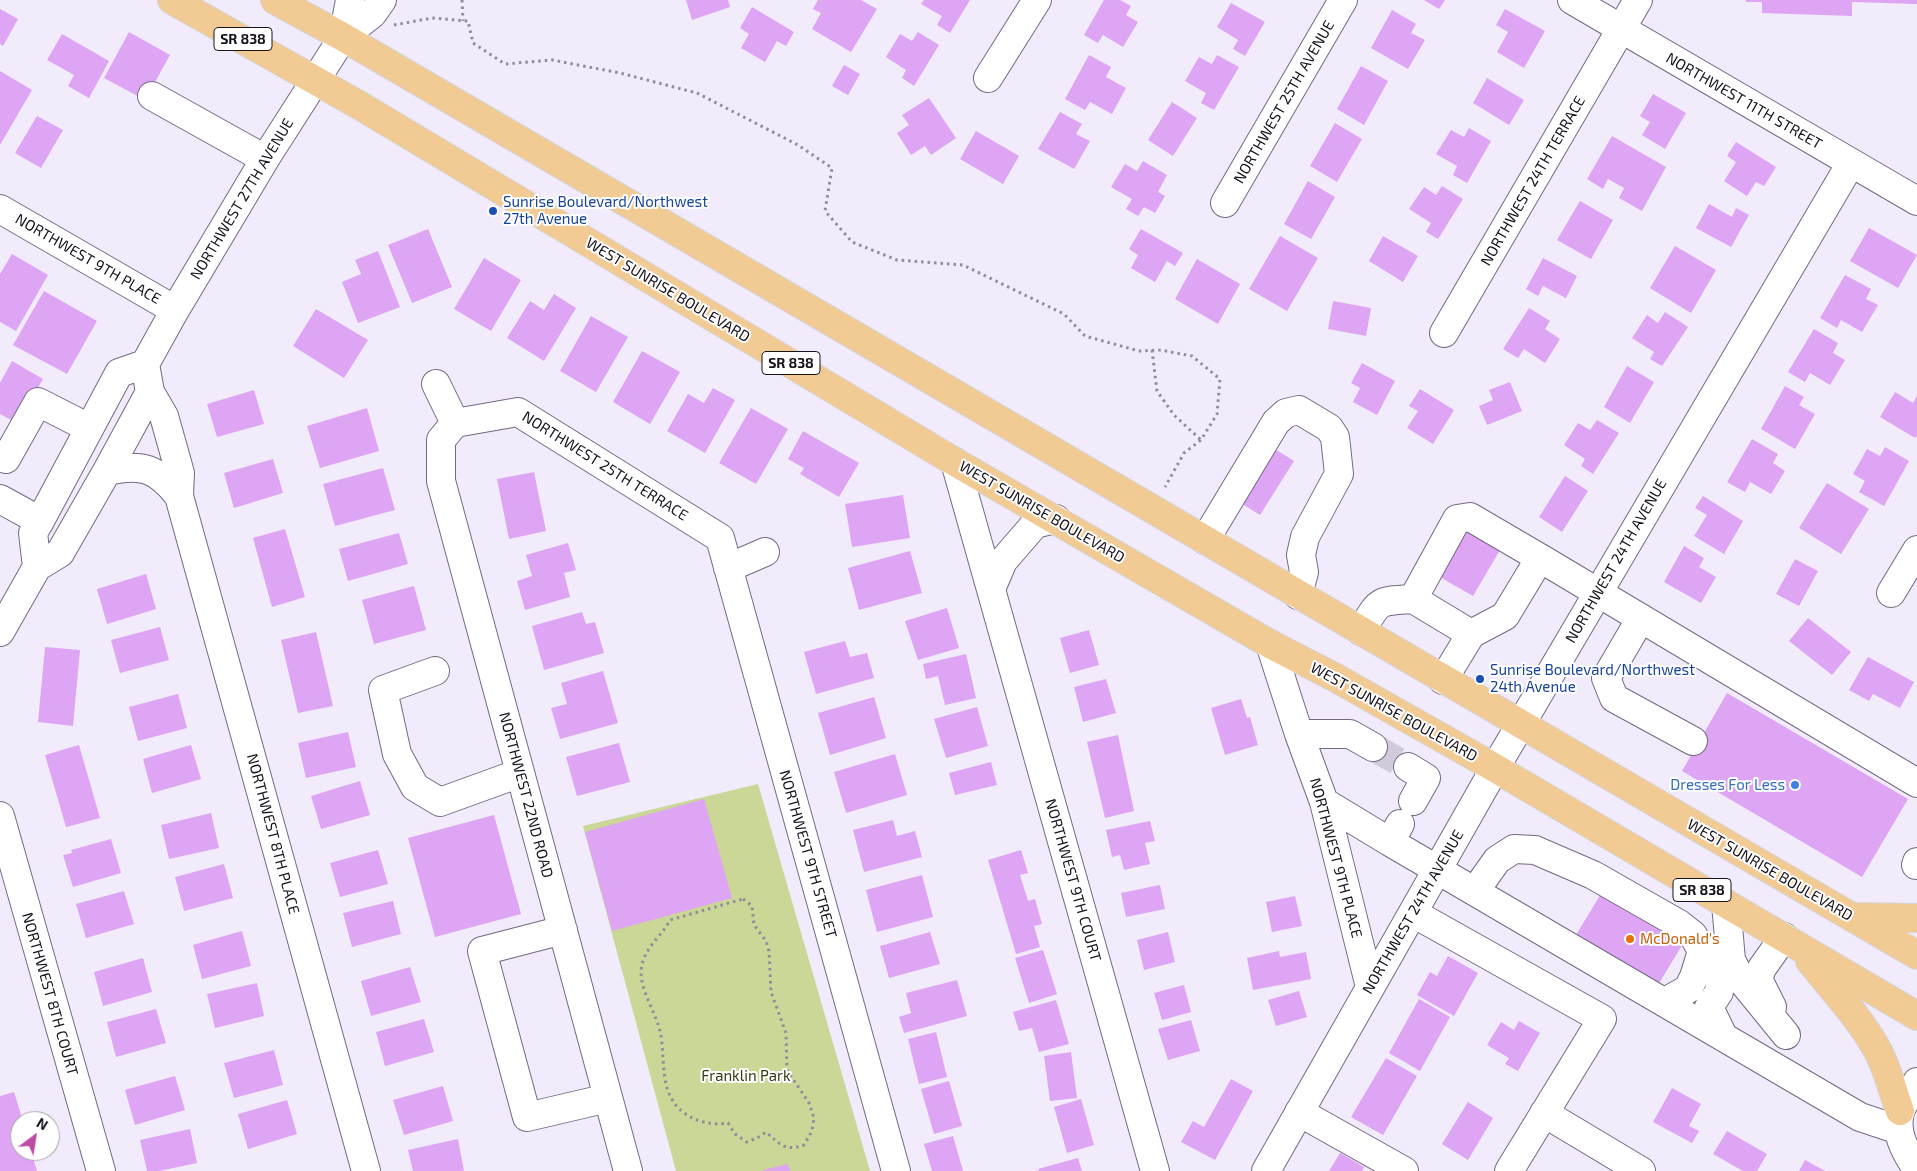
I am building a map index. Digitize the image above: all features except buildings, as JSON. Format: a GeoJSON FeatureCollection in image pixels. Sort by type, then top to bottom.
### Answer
{"type":"FeatureCollection","features":[{"type":"Feature","properties":{"kind":"main road","name":"WEST SUNRISE BOULEVARD"},"geometry":{"type":"LineString","coordinates":[[172,0],[315,79],[955,462],[1270,644],[1344,683],[1495,768],[1917,1016]]}},
{"type":"Feature","properties":{"kind":"main road","name":"WEST SUNRISE BOULEVARD"},"geometry":{"type":"LineString","coordinates":[[275,0],[343,37],[1917,955]]}},
{"type":"Feature","properties":{"kind":"main road"},"geometry":{"type":"LineString","coordinates":[[1850,917],[1917,918]]}},
{"type":"Feature","properties":{"kind":"main road"},"geometry":{"type":"LineString","coordinates":[[1791,942],[1847,1005],[1862,1026],[1879,1054],[1900,1120]]}},
{"type":"Feature","properties":{"kind":"street","name":"NORTHWEST 27TH AVENUE"},"geometry":{"type":"LineString","coordinates":[[343,37],[350,0]]}},
{"type":"Feature","properties":{"kind":"street","name":"NORTHWEST 27TH AVENUE"},"geometry":{"type":"LineString","coordinates":[[145,364],[264,159],[315,79],[343,37],[372,14],[382,0]]}},
{"type":"Feature","properties":{"kind":"street"},"geometry":{"type":"LineString","coordinates":[[988,78],[1037,0]]}},
{"type":"Feature","properties":{"kind":"street","name":"NORTHWEST 25TH AVENUE"},"geometry":{"type":"LineString","coordinates":[[1225,203],[1343,0]]}},
{"type":"Feature","properties":{"kind":"street","name":"NORTHWEST 11TH STREET"},"geometry":{"type":"LineString","coordinates":[[1572,0],[1917,201]]}},
{"type":"Feature","properties":{"kind":"street"},"geometry":{"type":"LineString","coordinates":[[1622,29],[1638,0]]}},
{"type":"Feature","properties":{"kind":"street","name":"NORTHWEST 24TH TERRACE"},"geometry":{"type":"LineString","coordinates":[[1444,333],[1622,29]]}},
{"type":"Feature","properties":{"kind":"street"},"geometry":{"type":"LineString","coordinates":[[152,96],[264,159]]}},
{"type":"Feature","properties":{"kind":"street","name":"NORTHWEST 24TH AVENUE"},"geometry":{"type":"LineString","coordinates":[[1266,1171],[1495,768],[1851,163]]}},
{"type":"Feature","properties":{"kind":"street","name":"NORTHWEST 9TH PLACE"},"geometry":{"type":"LineString","coordinates":[[0,209],[175,310]]}},
{"type":"Feature","properties":{"kind":"street"},"geometry":{"type":"LineString","coordinates":[[0,632],[37,566],[60,553],[150,392],[145,364],[119,373],[89,428],[33,533],[37,566]]}},
{"type":"Feature","properties":{"kind":"street"},"geometry":{"type":"LineString","coordinates":[[436,384],[455,422]]}},
{"type":"Feature","properties":{"kind":"street","name":"NORTHWEST 8TH PLACE"},"geometry":{"type":"LineString","coordinates":[[150,392],[164,416],[175,454],[180,473],[179,496],[366,1171]]}},
{"type":"Feature","properties":{"kind":"street"},"geometry":{"type":"LineString","coordinates":[[6,459],[38,402],[89,428]]}},
{"type":"Feature","properties":{"kind":"street"},"geometry":{"type":"LineString","coordinates":[[1205,540],[1276,422],[1286,413],[1299,410],[1329,428],[1335,436],[1339,474],[1305,537],[1301,555],[1304,572],[1298,595]]}},
{"type":"Feature","properties":{"kind":"street","name":"NORTHWEST 25TH TERRACE"},"geometry":{"type":"LineString","coordinates":[[455,422],[518,412],[720,538]]}},
{"type":"Feature","properties":{"kind":"street","name":"NORTHWEST 22ND ROAD"},"geometry":{"type":"LineString","coordinates":[[455,422],[441,440],[441,481],[628,1171]]}},
{"type":"Feature","properties":{"kind":"street","name":"NORTHWEST 9TH COURT"},"geometry":{"type":"LineString","coordinates":[[955,462],[1155,1171]]}},
{"type":"Feature","properties":{"kind":"street","name":"NORTHWEST 8TH PLACE"},"geometry":{"type":"LineString","coordinates":[[106,471],[133,467],[146,469],[157,473],[179,496]]}},
{"type":"Feature","properties":{"kind":"street"},"geometry":{"type":"LineString","coordinates":[[0,499],[40,521]]}},
{"type":"Feature","properties":{"kind":"street"},"geometry":{"type":"LineString","coordinates":[[1413,599],[1457,520],[1470,517],[1917,784]]}},
{"type":"Feature","properties":{"kind":"street"},"geometry":{"type":"LineString","coordinates":[[991,589],[1003,560],[1035,524],[1056,519]]}},
{"type":"Feature","properties":{"kind":"street","name":"NORTHWEST 9TH STREET"},"geometry":{"type":"LineString","coordinates":[[720,538],[896,1171]]}},
{"type":"Feature","properties":{"kind":"street"},"geometry":{"type":"LineString","coordinates":[[1892,593],[1917,550]]}},
{"type":"Feature","properties":{"kind":"street"},"geometry":{"type":"LineString","coordinates":[[728,568],[765,552]]}},
{"type":"Feature","properties":{"kind":"street"},"geometry":{"type":"LineString","coordinates":[[1443,680],[1471,634],[1504,616],[1540,558]]}},
{"type":"Feature","properties":{"kind":"street"},"geometry":{"type":"LineString","coordinates":[[1361,631],[1376,607],[1384,601],[1413,599],[1471,634]]}},
{"type":"Feature","properties":{"kind":"street"},"geometry":{"type":"LineString","coordinates":[[1641,618],[1606,678],[1614,698],[1693,741]]}},
{"type":"Feature","properties":{"kind":"street","name":"NORTHWEST 9TH PLACE"},"geometry":{"type":"LineString","coordinates":[[1270,644],[1324,802],[1370,987]]}},
{"type":"Feature","properties":{"kind":"street"},"geometry":{"type":"LineString","coordinates":[[435,671],[383,690],[397,754],[414,787],[440,802],[520,773]]}},
{"type":"Feature","properties":{"kind":"street"},"geometry":{"type":"LineString","coordinates":[[1300,734],[1350,734],[1373,747]]}},
{"type":"Feature","properties":{"kind":"street"},"geometry":{"type":"LineString","coordinates":[[1401,822],[1426,778],[1408,767]]}},
{"type":"Feature","properties":{"kind":"street"},"geometry":{"type":"LineString","coordinates":[[1324,802],[1401,822],[1437,871],[1686,1008],[1723,1036],[1860,1117],[1900,1120]]}},
{"type":"Feature","properties":{"kind":"street","name":"NORTHWEST 8TH COURT"},"geometry":{"type":"LineString","coordinates":[[0,816],[101,1171]]}},
{"type":"Feature","properties":{"kind":"street"},"geometry":{"type":"LineString","coordinates":[[1475,892],[1497,860],[1514,849],[1535,850],[1593,875],[1679,924],[1693,935],[1702,950],[1716,964],[1721,978],[1719,992],[1686,1008]]}},
{"type":"Feature","properties":{"kind":"street"},"geometry":{"type":"LineString","coordinates":[[1726,904],[1731,960],[1742,982],[1786,1035]]}},
{"type":"Feature","properties":{"kind":"street"},"geometry":{"type":"LineString","coordinates":[[1414,913],[1602,1018],[1509,1171]]}},
{"type":"Feature","properties":{"kind":"street"},"geometry":{"type":"LineString","coordinates":[[563,930],[482,951],[527,1117],[608,1098]]}},
{"type":"Feature","properties":{"kind":"street"},"geometry":{"type":"LineString","coordinates":[[1786,1035],[1758,979],[1762,968],[1791,942]]}},
{"type":"Feature","properties":{"kind":"street"},"geometry":{"type":"LineString","coordinates":[[1686,1008],[1688,990],[1702,950]]}},
{"type":"Feature","properties":{"kind":"street"},"geometry":{"type":"LineString","coordinates":[[1771,1064],[1786,1035]]}},
{"type":"Feature","properties":{"kind":"street"},"geometry":{"type":"LineString","coordinates":[[1917,1082],[1900,1120],[1905,1152],[1917,1168]]}},
{"type":"Feature","properties":{"kind":"street"},"geometry":{"type":"LineString","coordinates":[[1299,1112],[1404,1171]]}},
{"type":"Feature","properties":{"kind":"street"},"geometry":{"type":"LineString","coordinates":[[1544,1113],[1641,1171]]}},
{"type":"Feature","properties":{"kind":"path"},"geometry":{"type":"LineString","coordinates":[[462,0],[463,20]]}},
{"type":"Feature","properties":{"kind":"path"},"geometry":{"type":"LineString","coordinates":[[393,25],[432,18],[468,21],[473,43],[505,64],[552,60],[620,74],[697,94],[798,144],[832,168],[825,211],[852,242],[897,260],[963,265],[1064,314],[1085,336],[1139,351],[1161,350],[1192,356],[1220,379],[1217,414],[1201,440],[1184,453],[1164,487]]}},
{"type":"Feature","properties":{"kind":"path"},"geometry":{"type":"LineString","coordinates":[[1152,350],[1157,390],[1174,415],[1201,440]]}},
{"type":"Feature","properties":{"kind":"path"},"geometry":{"type":"LineString","coordinates":[[742,899],[752,906],[754,925],[766,941],[769,951],[772,992],[786,1033],[787,1070],[809,1103],[814,1118],[812,1131],[804,1146],[793,1149],[781,1146],[766,1132],[747,1142],[734,1134],[728,1123],[703,1124],[686,1114],[674,1102],[667,1088],[660,1031],[642,984],[642,965],[652,943],[664,932],[670,920],[742,899]]}},
{"type":"Feature","properties":{"kind":"green space","name":"Franklin Park"},"geometry":{"type":"Polygon","coordinates":[[[758,784],[870,1171],[676,1171],[583,826],[758,784]]]}},
{"type":"Feature","properties":{"kind":"tunnel"},"geometry":{"type":"LineString","coordinates":[[1373,747],[1408,767]]}},
{"type":"Feature","properties":{"kind":"place","name":"Sunrise Boulevard/Northwest 27th Avenue"},"geometry":{"type":"Point","coordinates":[493,211]}},
{"type":"Feature","properties":{"kind":"place","name":"Sunrise Boulevard/Northwest 24th Avenue"},"geometry":{"type":"Point","coordinates":[1480,679]}},
{"type":"Feature","properties":{"kind":"place","name":"Dresses For Less"},"geometry":{"type":"Point","coordinates":[1795,785]}},
{"type":"Feature","properties":{"kind":"place","name":"McDonald's"},"geometry":{"type":"Point","coordinates":[1630,939]}}]}
